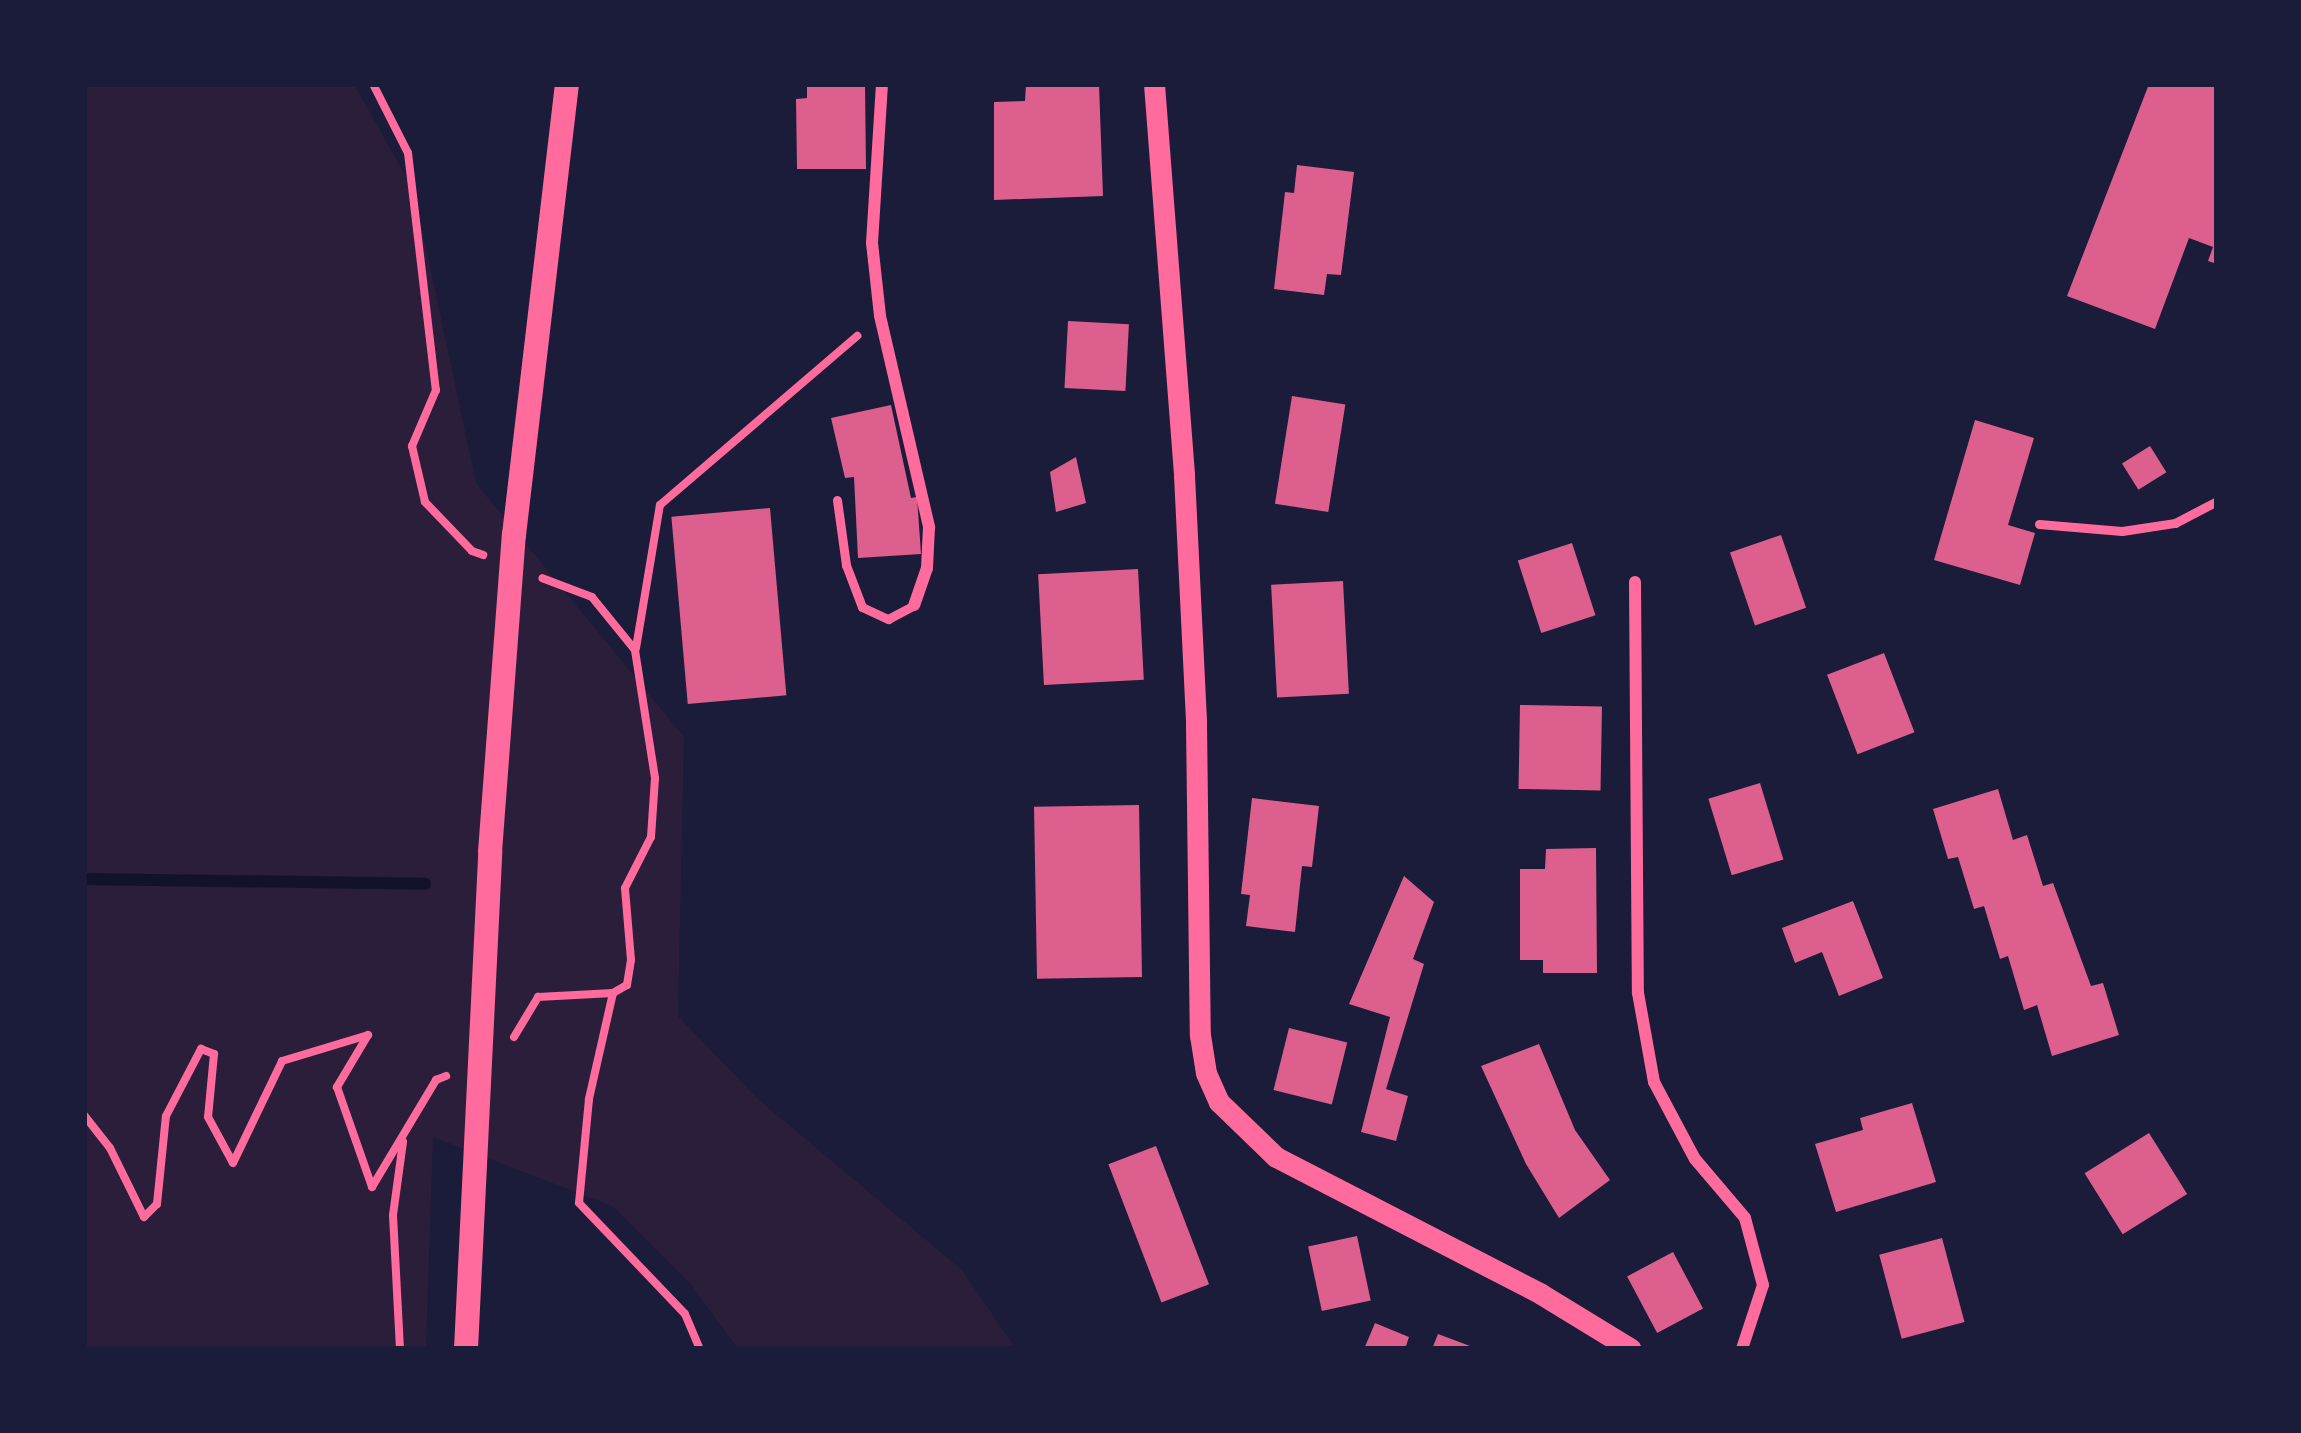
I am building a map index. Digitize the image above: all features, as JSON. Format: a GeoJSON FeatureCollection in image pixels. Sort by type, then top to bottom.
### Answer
{"type":"FeatureCollection","features":[{"type":"Feature","properties":{"kind":"main road"},"geometry":{"type":"LineString","coordinates":[[466,1349],[490,852],[514,536],[567,84]]}},
{"type":"Feature","properties":{"kind":"street"},"geometry":{"type":"LineString","coordinates":[[882,84],[872,243],[880,316],[929,527],[927,568],[914,605]]}},
{"type":"Feature","properties":{"kind":"street"},"geometry":{"type":"LineString","coordinates":[[1154,84],[1185,498],[1201,1035],[1206,1073],[1219,1102],[1276,1157],[1541,1294],[1631,1349]]}},
{"type":"Feature","properties":{"kind":"street"},"geometry":{"type":"LineString","coordinates":[[1635,582],[1638,993],[1654,1082],[1695,1159],[1745,1218],[1763,1285],[1742,1349]]}},
{"type":"Feature","properties":{"kind":"lane"},"geometry":{"type":"LineString","coordinates":[[837,500],[846,565],[862,607],[888,619],[914,605]]}},
{"type":"Feature","properties":{"kind":"lane"},"geometry":{"type":"LineString","coordinates":[[2039,524],[2122,531],[2175,523],[2217,501]]}},
{"type":"Feature","properties":{"kind":"path"},"geometry":{"type":"LineString","coordinates":[[373,84],[408,153],[411,177],[436,391],[412,446],[425,502],[472,551],[495,560]]}},
{"type":"Feature","properties":{"kind":"path"},"geometry":{"type":"LineString","coordinates":[[700,1349],[685,1314],[579,1203],[589,1099],[613,993],[627,985],[631,960],[625,888],[651,837],[656,778],[635,650],[660,506],[880,316]]}},
{"type":"Feature","properties":{"kind":"path"},"geometry":{"type":"LineString","coordinates":[[534,575],[592,597],[635,650]]}},
{"type":"Feature","properties":{"kind":"path"},"geometry":{"type":"LineString","coordinates":[[84,1115],[110,1148],[144,1217],[157,1204],[166,1116],[201,1049],[214,1054],[208,1117],[233,1163],[282,1061],[368,1035],[338,1087],[372,1187],[404,1135],[393,1215],[400,1349]]}},
{"type":"Feature","properties":{"kind":"shaded area"},"geometry":{"type":"Polygon","coordinates":[[[84,84],[354,84],[414,191],[476,483],[684,737],[678,1016],[759,1100],[962,1270],[1016,1349],[738,1349],[692,1286],[612,1206],[433,1137],[426,1349],[84,1349],[84,84]]]}},
{"type":"Feature","properties":{"kind":"building"},"geometry":{"type":"Polygon","coordinates":[[[807,84],[865,84],[866,169],[797,169],[796,99],[807,98],[807,84]]]}},
{"type":"Feature","properties":{"kind":"building"},"geometry":{"type":"Polygon","coordinates":[[[1026,84],[1099,84],[1103,196],[994,200],[994,102],[1025,101],[1026,84]]]}},
{"type":"Feature","properties":{"kind":"building"},"geometry":{"type":"Polygon","coordinates":[[[2149,84],[2217,84],[2217,264],[2208,261],[2213,247],[2189,238],[2155,329],[2067,296],[2149,84]]]}},
{"type":"Feature","properties":{"kind":"building"},"geometry":{"type":"Polygon","coordinates":[[[1297,165],[1354,172],[1341,275],[1327,274],[1324,295],[1274,289],[1285,192],[1294,193],[1297,165]]]}},
{"type":"Feature","properties":{"kind":"building"},"geometry":{"type":"Polygon","coordinates":[[[1068,321],[1129,324],[1125,391],[1064,388],[1068,321]]]}},
{"type":"Feature","properties":{"kind":"building"},"geometry":{"type":"Polygon","coordinates":[[[1292,396],[1345,404],[1328,512],[1275,504],[1292,396]]]}},
{"type":"Feature","properties":{"kind":"building"},"geometry":{"type":"Polygon","coordinates":[[[891,405],[911,498],[917,497],[921,554],[858,558],[854,477],[845,478],[831,418],[891,405]]]}},
{"type":"Feature","properties":{"kind":"building"},"geometry":{"type":"Polygon","coordinates":[[[1975,420],[2034,438],[2008,525],[2035,533],[2020,585],[1934,560],[1975,420]]]}},
{"type":"Feature","properties":{"kind":"building"},"geometry":{"type":"Polygon","coordinates":[[[2150,446],[2166,472],[2138,490],[2122,463],[2150,446]]]}},
{"type":"Feature","properties":{"kind":"building"},"geometry":{"type":"Polygon","coordinates":[[[1076,457],[1086,503],[1056,512],[1050,472],[1076,457]]]}},
{"type":"Feature","properties":{"kind":"building"},"geometry":{"type":"Polygon","coordinates":[[[770,508],[786,695],[688,704],[671,517],[770,508]]]}},
{"type":"Feature","properties":{"kind":"building"},"geometry":{"type":"Polygon","coordinates":[[[1781,535],[1806,608],[1755,625],[1730,553],[1781,535]]]}},
{"type":"Feature","properties":{"kind":"building"},"geometry":{"type":"Polygon","coordinates":[[[1572,543],[1595,615],[1541,633],[1518,561],[1572,543]]]}},
{"type":"Feature","properties":{"kind":"building"},"geometry":{"type":"Polygon","coordinates":[[[1138,569],[1144,680],[1044,685],[1038,574],[1138,569]]]}},
{"type":"Feature","properties":{"kind":"building"},"geometry":{"type":"Polygon","coordinates":[[[1343,581],[1349,694],[1277,698],[1271,585],[1343,581]]]}},
{"type":"Feature","properties":{"kind":"building"},"geometry":{"type":"Polygon","coordinates":[[[1884,653],[1914,732],[1858,754],[1827,675],[1884,653]]]}},
{"type":"Feature","properties":{"kind":"building"},"geometry":{"type":"Polygon","coordinates":[[[1520,705],[1602,706],[1601,790],[1519,789],[1520,705]]]}},
{"type":"Feature","properties":{"kind":"building"},"geometry":{"type":"Polygon","coordinates":[[[1760,783],[1783,860],[1732,875],[1708,799],[1760,783]]]}},
{"type":"Feature","properties":{"kind":"building"},"geometry":{"type":"Polygon","coordinates":[[[1998,789],[2013,840],[2027,835],[2043,886],[2053,883],[2091,986],[2103,983],[2119,1035],[2052,1056],[2037,1005],[2024,1010],[2008,956],[2000,959],[1984,906],[1974,909],[1958,857],[1948,859],[1933,809],[1998,789]]]}},
{"type":"Feature","properties":{"kind":"building"},"geometry":{"type":"Polygon","coordinates":[[[1252,798],[1319,806],[1312,867],[1302,866],[1295,932],[1246,926],[1250,895],[1241,894],[1252,798]]]}},
{"type":"Feature","properties":{"kind":"building"},"geometry":{"type":"Polygon","coordinates":[[[1139,805],[1142,977],[1037,979],[1034,807],[1139,805]]]}},
{"type":"Feature","properties":{"kind":"building"},"geometry":{"type":"Polygon","coordinates":[[[1596,848],[1597,973],[1543,973],[1543,960],[1520,960],[1520,869],[1545,869],[1546,849],[1596,848]]]}},
{"type":"Feature","properties":{"kind":"building"},"geometry":{"type":"Polygon","coordinates":[[[1404,876],[1434,902],[1413,959],[1424,964],[1386,1089],[1408,1096],[1396,1141],[1361,1132],[1390,1017],[1349,1004],[1404,876]]]}},
{"type":"Feature","properties":{"kind":"building"},"geometry":{"type":"Polygon","coordinates":[[[1853,901],[1883,978],[1839,996],[1822,952],[1795,963],[1782,928],[1853,901]]]}},
{"type":"Feature","properties":{"kind":"building"},"geometry":{"type":"Polygon","coordinates":[[[1289,1028],[1347,1043],[1332,1105],[1274,1090],[1289,1028]]]}},
{"type":"Feature","properties":{"kind":"building"},"geometry":{"type":"Polygon","coordinates":[[[1539,1044],[1575,1130],[1610,1180],[1559,1218],[1526,1164],[1481,1066],[1539,1044]]]}},
{"type":"Feature","properties":{"kind":"building"},"geometry":{"type":"Polygon","coordinates":[[[1912,1103],[1936,1182],[1836,1212],[1815,1144],[1863,1130],[1860,1118],[1912,1103]]]}},
{"type":"Feature","properties":{"kind":"building"},"geometry":{"type":"Polygon","coordinates":[[[2149,1133],[2187,1194],[2123,1234],[2085,1173],[2149,1133]]]}},
{"type":"Feature","properties":{"kind":"building"},"geometry":{"type":"Polygon","coordinates":[[[1156,1146],[1209,1284],[1161,1302],[1108,1164],[1156,1146]]]}},
{"type":"Feature","properties":{"kind":"building"},"geometry":{"type":"Polygon","coordinates":[[[1357,1236],[1371,1301],[1322,1311],[1308,1246],[1357,1236]]]}},
{"type":"Feature","properties":{"kind":"building"},"geometry":{"type":"Polygon","coordinates":[[[1942,1238],[1965,1322],[1902,1339],[1879,1255],[1942,1238]]]}},
{"type":"Feature","properties":{"kind":"building"},"geometry":{"type":"Polygon","coordinates":[[[1673,1252],[1703,1309],[1657,1333],[1627,1276],[1673,1252]]]}},
{"type":"Feature","properties":{"kind":"building"},"geometry":{"type":"Polygon","coordinates":[[[1375,1323],[1409,1337],[1405,1349],[1364,1349],[1375,1323]]]}},
{"type":"Feature","properties":{"kind":"building"},"geometry":{"type":"Polygon","coordinates":[[[1438,1334],[1478,1349],[1432,1349],[1438,1334]]]}},
{"type":"Feature","properties":{"kind":"waterway"},"geometry":{"type":"LineString","coordinates":[[84,879],[425,884]]}}]}
